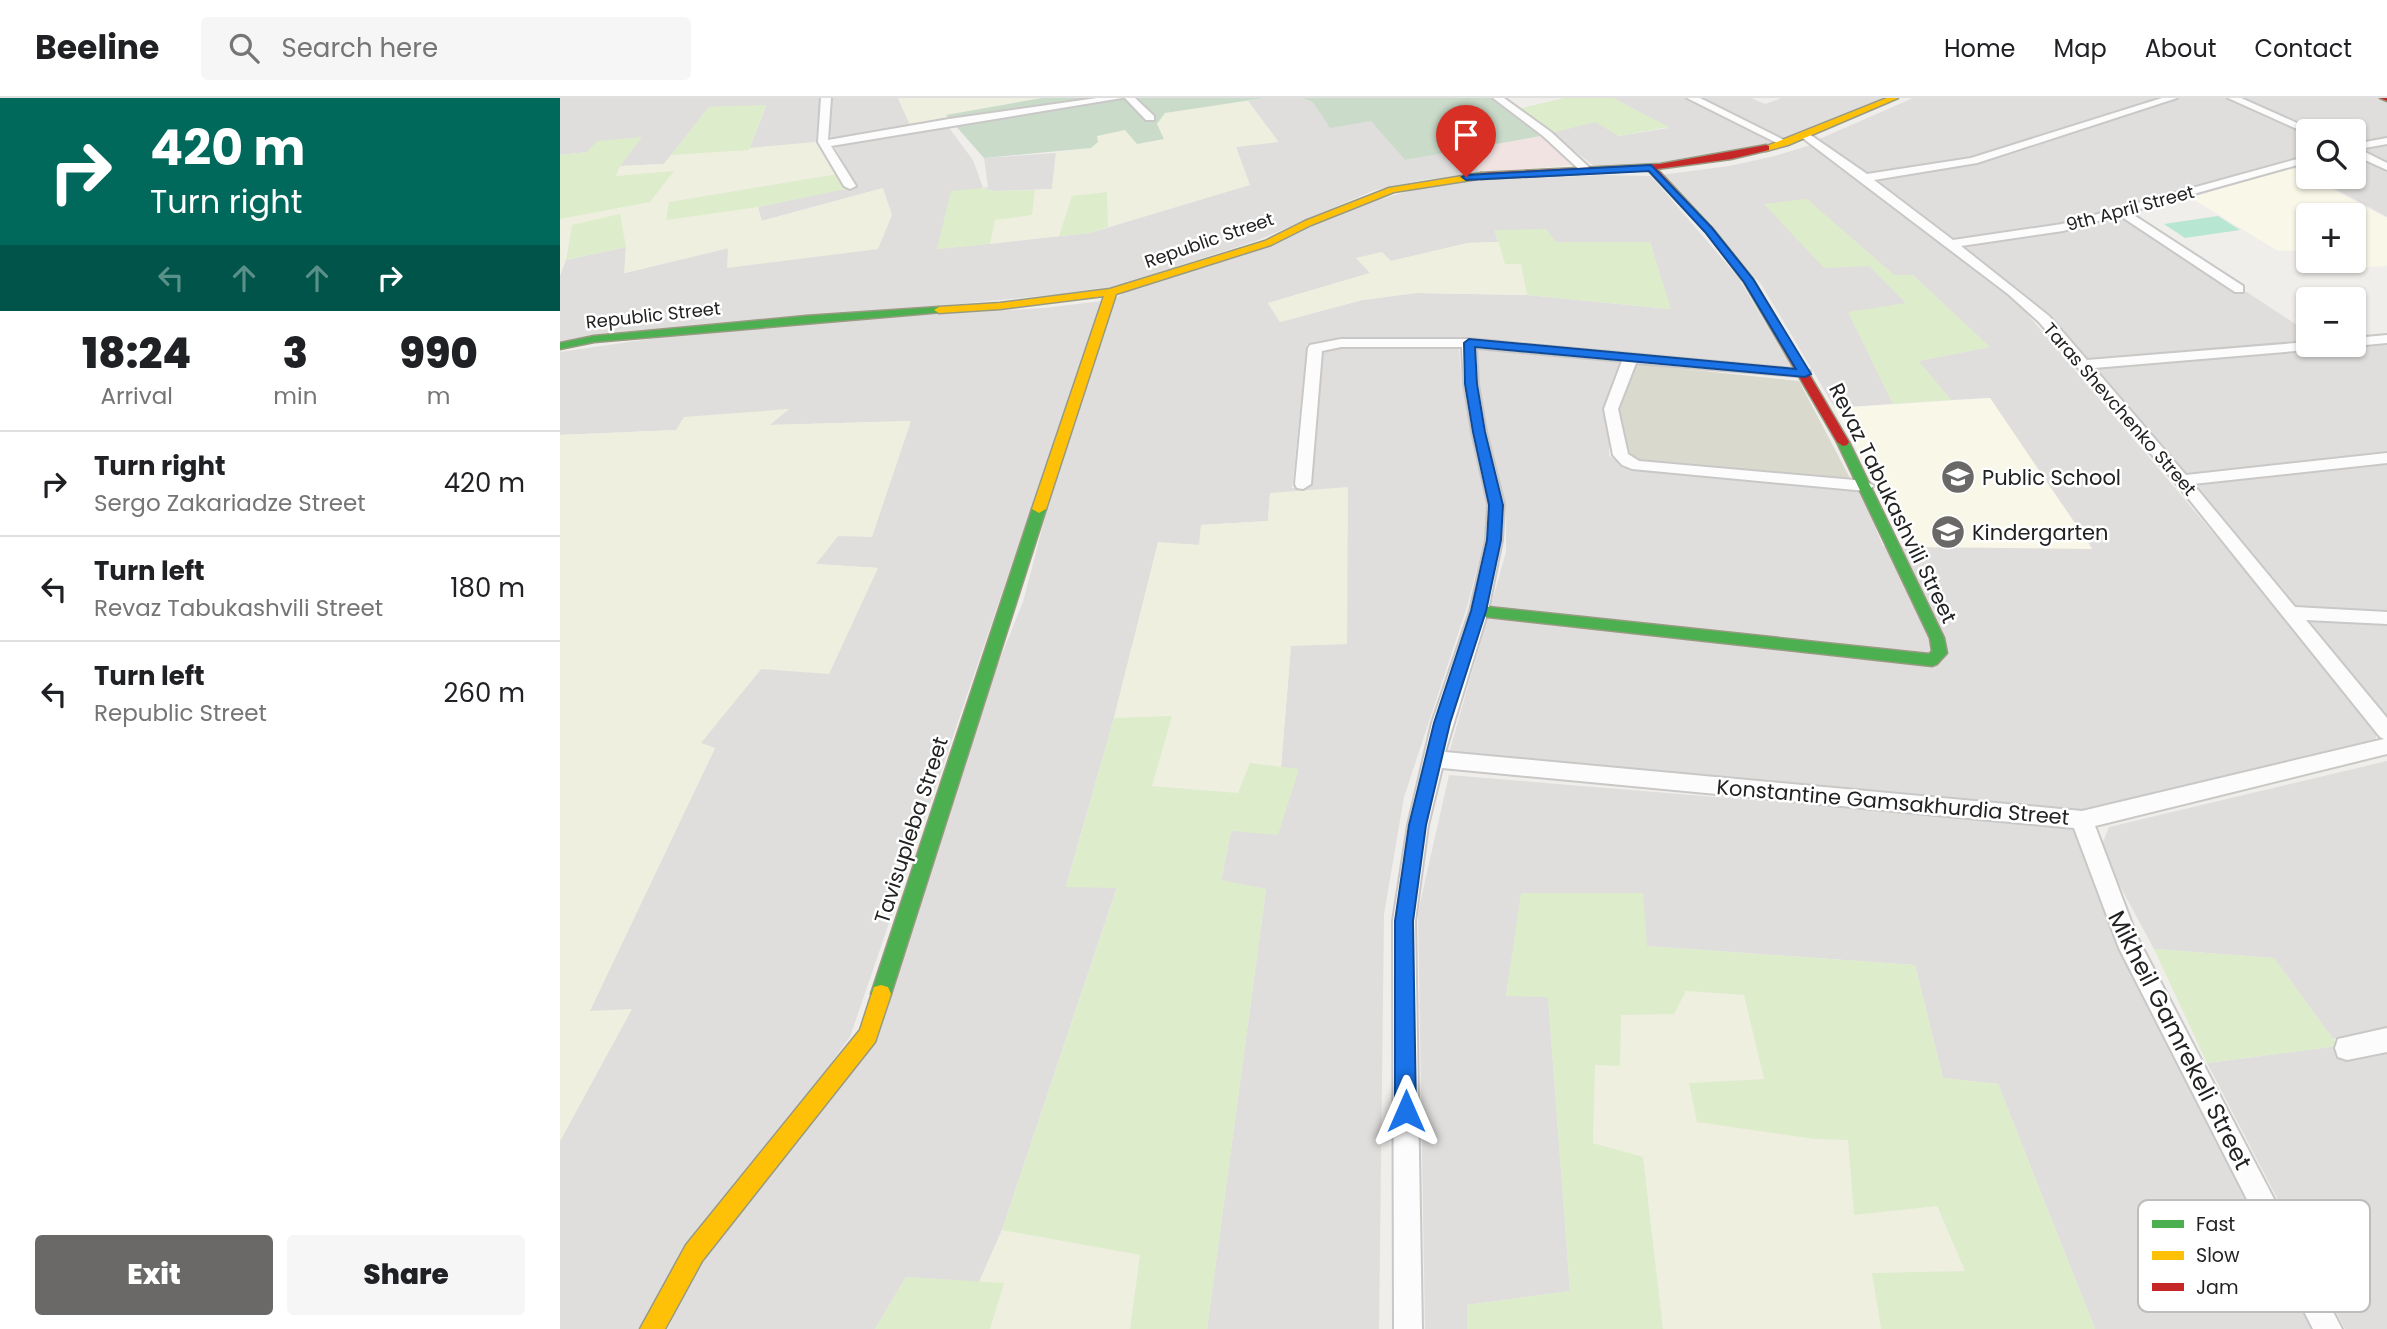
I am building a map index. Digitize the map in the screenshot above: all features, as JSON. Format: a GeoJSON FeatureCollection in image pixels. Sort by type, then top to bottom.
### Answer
{"type":"FeatureCollection","features":[{"type":"Feature","properties":{"kind":"street"},"geometry":{"type":"LineString","coordinates":[[826,98],[825,144],[850,186]]}},
{"type":"Feature","properties":{"kind":"street"},"geometry":{"type":"LineString","coordinates":[[825,144],[949,122],[1118,98]]}},
{"type":"Feature","properties":{"kind":"street"},"geometry":{"type":"LineString","coordinates":[[1130,98],[1150,118]]}},
{"type":"Feature","properties":{"kind":"street"},"geometry":{"type":"LineString","coordinates":[[1498,98],[1547,134],[1587,171]]}},
{"type":"Feature","properties":{"kind":"street"},"geometry":{"type":"LineString","coordinates":[[1692,98],[1784,144]]}},
{"type":"Feature","properties":{"kind":"street","name":"Republic Street"},"geometry":{"type":"LineString","coordinates":[[560,346],[620,337],[806,319],[1000,306],[1111,292],[1268,243],[1308,223],[1392,190],[1466,177],[1651,168],[1728,158],[1784,144],[1894,98]]}},
{"type":"Feature","properties":{"kind":"street"},"geometry":{"type":"LineString","coordinates":[[1865,177],[1973,161],[2172,98]]}},
{"type":"Feature","properties":{"kind":"street"},"geometry":{"type":"LineString","coordinates":[[2233,98],[2296,125]]}},
{"type":"Feature","properties":{"kind":"street","name":"Taras Shevchenko Street"},"geometry":{"type":"LineString","coordinates":[[1805,136],[1865,177],[2044,319],[2182,480],[2387,732]]}},
{"type":"Feature","properties":{"kind":"street"},"geometry":{"type":"LineString","coordinates":[[2366,146],[2387,141]]}},
{"type":"Feature","properties":{"kind":"street"},"geometry":{"type":"LineString","coordinates":[[2366,156],[2387,167]]}},
{"type":"Feature","properties":{"kind":"street","name":"9th April Street"},"geometry":{"type":"LineString","coordinates":[[1949,244],[2063,227],[2296,162]]}},
{"type":"Feature","properties":{"kind":"street","name":"Revaz Tabukashvili Street"},"geometry":{"type":"LineString","coordinates":[[1479,611],[1623,629],[1763,640],[1932,660],[1940,653],[1937,638],[1866,486],[1805,374],[1749,281],[1709,230],[1651,168]]}},
{"type":"Feature","properties":{"kind":"street"},"geometry":{"type":"LineString","coordinates":[[2120,211],[2239,289]]}},
{"type":"Feature","properties":{"kind":"street","name":"Tavisupleba Street"},"geometry":{"type":"LineString","coordinates":[[652,1329],[694,1253],[868,1035],[916,880],[1111,292]]}},
{"type":"Feature","properties":{"kind":"street"},"geometry":{"type":"LineString","coordinates":[[2366,341],[2387,339]]}},
{"type":"Feature","properties":{"kind":"street"},"geometry":{"type":"LineString","coordinates":[[1303,484],[1315,348],[1341,343],[1469,343],[1805,374]]}},
{"type":"Feature","properties":{"kind":"street"},"geometry":{"type":"LineString","coordinates":[[1408,1329],[1404,921],[1418,825],[1442,723],[1479,611],[1494,540],[1496,505],[1471,384],[1469,343]]}},
{"type":"Feature","properties":{"kind":"street"},"geometry":{"type":"LineString","coordinates":[[2081,365],[2296,347]]}},
{"type":"Feature","properties":{"kind":"street"},"geometry":{"type":"LineString","coordinates":[[1630,357],[1611,409],[1621,455],[1627,462],[1637,466],[1866,486]]}},
{"type":"Feature","properties":{"kind":"street"},"geometry":{"type":"LineString","coordinates":[[2182,480],[2387,458]]}},
{"type":"Feature","properties":{"kind":"street"},"geometry":{"type":"LineString","coordinates":[[2291,613],[2387,618]]}},
{"type":"Feature","properties":{"kind":"street","name":"Konstantine Gamsakhurdia Street"},"geometry":{"type":"LineString","coordinates":[[1434,759],[2082,820],[2387,746]]}},
{"type":"Feature","properties":{"kind":"street","name":"Mikheil Gamrekeli Street"},"geometry":{"type":"LineString","coordinates":[[2082,820],[2127,941],[2262,1200]]}},
{"type":"Feature","properties":{"kind":"street"},"geometry":{"type":"LineString","coordinates":[[2347,1048],[2387,1040]]}},
{"type":"Feature","properties":{"kind":"street","name":"Mikheil Gamrekeli Street"},"geometry":{"type":"LineString","coordinates":[[2320,1312],[2329,1329]]}},
{"type":"Feature","properties":{"kind":"shaded area"},"geometry":{"type":"Polygon","coordinates":[[[560,98],[821,98],[816,142],[749,150],[766,106],[709,107],[664,164],[620,166],[641,137],[588,152],[560,155],[560,98]]]}},
{"type":"Feature","properties":{"kind":"shaded area"},"geometry":{"type":"Polygon","coordinates":[[[831,98],[898,98],[911,127],[832,141],[829,130],[831,98]]]}},
{"type":"Feature","properties":{"kind":"shaded area"},"geometry":{"type":"Polygon","coordinates":[[[1303,98],[1313,101],[1331,127],[1371,120],[1405,160],[1467,149],[1480,173],[1423,180],[1375,190],[1256,241],[1103,290],[560,343],[560,276],[566,260],[626,247],[625,273],[729,248],[728,268],[883,188],[761,221],[758,207],[856,186],[834,145],[946,124],[973,160],[983,188],[988,187],[984,158],[1056,153],[1052,189],[994,191],[982,188],[937,249],[1090,233],[1249,185],[1236,147],[1278,141],[1248,101],[1303,98]]]}},
{"type":"Feature","properties":{"kind":"shaded area"},"geometry":{"type":"Polygon","coordinates":[[[1613,98],[1687,98],[1778,142],[1751,149],[1639,166],[1595,167],[1552,133],[1595,121],[1619,136],[1668,128],[1613,98]]]}},
{"type":"Feature","properties":{"kind":"shaded area"},"geometry":{"type":"Polygon","coordinates":[[[1697,98],[1751,98],[1765,104],[1781,98],[1888,98],[1783,140],[1697,98]]]}},
{"type":"Feature","properties":{"kind":"shaded area"},"geometry":{"type":"Polygon","coordinates":[[[1913,98],[2379,98],[2387,101],[2387,138],[2366,142],[2366,119],[2296,119],[2296,159],[2061,223],[1953,241],[1817,140],[1913,98]]]}},
{"type":"Feature","properties":{"kind":"shaded area"},"geometry":{"type":"Polygon","coordinates":[[[1541,136],[1571,165],[1480,173],[1467,149],[1541,136]]]}},
{"type":"Feature","properties":{"kind":"shaded area"},"geometry":{"type":"Polygon","coordinates":[[[1814,144],[2011,295],[2379,728],[2375,740],[2068,815],[1449,753],[1506,552],[1506,506],[1488,453],[1472,362],[1475,349],[1620,360],[1623,367],[1609,403],[1609,456],[1634,468],[1860,489],[1883,546],[2092,548],[1990,398],[1951,400],[1918,361],[1989,347],[1913,275],[1894,275],[1807,200],[1907,304],[1849,313],[1893,404],[1835,408],[1761,284],[1660,175],[1729,166],[1814,144]]]}},
{"type":"Feature","properties":{"kind":"shaded area"},"geometry":{"type":"Polygon","coordinates":[[[2387,144],[2387,217],[2366,206],[2366,203],[2335,189],[2366,189],[2366,148],[2387,144]]]}},
{"type":"Feature","properties":{"kind":"shaded area"},"geometry":{"type":"Polygon","coordinates":[[[2290,167],[2296,170],[2296,189],[2332,189],[2358,203],[2296,203],[2296,250],[2278,251],[2191,198],[2290,167]]]}},
{"type":"Feature","properties":{"kind":"shaded area"},"geometry":{"type":"Polygon","coordinates":[[[1602,175],[1651,176],[1738,277],[1792,368],[1520,341],[1435,337],[1307,344],[1292,488],[1308,487],[1317,354],[1321,349],[1454,345],[1459,350],[1462,385],[1488,504],[1485,538],[1467,607],[1404,797],[1384,914],[1379,1329],[1207,1329],[1266,889],[1221,881],[1231,831],[1299,770],[1281,767],[1291,645],[1347,644],[1270,494],[1268,521],[1201,525],[1200,545],[1158,543],[1114,718],[1066,886],[1117,887],[1002,1230],[979,1282],[906,1277],[875,1329],[668,1329],[700,1256],[853,1064],[968,738],[1023,602],[1069,425],[1115,299],[1126,291],[1361,205],[1412,190],[1458,181],[1602,175]],[[1495,231],[1498,242],[1468,243],[1391,261],[1357,258],[1370,273],[1268,303],[1280,322],[1362,300],[1416,293],[1527,295],[1670,309],[1650,242],[1556,242],[1495,231]]]}},
{"type":"Feature","properties":{"kind":"shaded area"},"geometry":{"type":"Polygon","coordinates":[[[2366,207],[2387,218],[2387,266],[2366,267],[2366,207]]]}},
{"type":"Feature","properties":{"kind":"shaded area"},"geometry":{"type":"Polygon","coordinates":[[[2127,214],[2296,324],[2296,342],[2085,362],[2052,318],[1959,247],[2061,231],[2127,214]]]}},
{"type":"Feature","properties":{"kind":"shaded area"},"geometry":{"type":"Polygon","coordinates":[[[1102,301],[850,1037],[638,1329],[560,1329],[560,1141],[631,1010],[589,1012],[715,748],[700,743],[761,669],[878,568],[815,564],[838,536],[910,421],[769,425],[788,409],[676,430],[560,435],[560,352],[677,335],[820,321],[1044,308],[1102,301]]]}},
{"type":"Feature","properties":{"kind":"shaded area"},"geometry":{"type":"Polygon","coordinates":[[[2387,343],[2387,717],[2091,367],[2296,350],[2296,357],[2366,357],[2366,345],[2387,343]]]}},
{"type":"Feature","properties":{"kind":"shaded area"},"geometry":{"type":"Polygon","coordinates":[[[1637,364],[1799,381],[1851,480],[1637,461],[1629,457],[1625,451],[1617,406],[1637,364]]]}},
{"type":"Feature","properties":{"kind":"shaded area","name":"Public School"},"geometry":{"type":"Polygon","coordinates":[[[1990,398],[2092,549],[1908,547],[1835,408],[1990,398]]]}},
{"type":"Feature","properties":{"kind":"shaded area"},"geometry":{"type":"Polygon","coordinates":[[[2387,761],[2387,1029],[2333,1039],[2274,958],[2154,949],[2100,849],[2109,827],[2387,761]]]}},
{"type":"Feature","properties":{"kind":"shaded area"},"geometry":{"type":"Polygon","coordinates":[[[1449,775],[2067,826],[2080,834],[2254,1200],[2138,1200],[2138,1312],[2307,1312],[2315,1329],[2095,1329],[1998,1084],[1943,1078],[1915,965],[1647,946],[1522,893],[1506,996],[1548,996],[1570,1291],[1467,1305],[1467,1329],[1425,1329],[1418,912],[1449,775]]]}},
{"type":"Feature","properties":{"kind":"shaded area"},"geometry":{"type":"Polygon","coordinates":[[[2338,1046],[2387,1049],[2387,1329],[2345,1329],[2336,1312],[2370,1312],[2370,1200],[2278,1200],[2207,1063],[2338,1046]]]}},
{"type":"Feature","properties":{"kind":"green space"},"geometry":{"type":"Polygon","coordinates":[[[898,98],[1042,98],[947,115],[951,120],[911,127],[898,98]]]}},
{"type":"Feature","properties":{"kind":"green space"},"geometry":{"type":"Polygon","coordinates":[[[1042,98],[1265,98],[1165,113],[1157,124],[1164,139],[1137,144],[1125,130],[1097,136],[1098,142],[1091,148],[984,158],[946,115],[1042,98]]]}},
{"type":"Feature","properties":{"kind":"green space"},"geometry":{"type":"Polygon","coordinates":[[[1303,98],[1490,98],[1541,136],[1405,160],[1371,121],[1330,128],[1313,102],[1303,98]]]}},
{"type":"Feature","properties":{"kind":"green space"},"geometry":{"type":"Polygon","coordinates":[[[1564,98],[1613,98],[1669,127],[1619,136],[1595,122],[1552,133],[1518,109],[1564,98]]]}},
{"type":"Feature","properties":{"kind":"green space"},"geometry":{"type":"Polygon","coordinates":[[[1248,101],[1278,142],[1236,147],[1250,185],[1108,227],[1106,193],[1072,196],[1059,236],[990,244],[995,220],[1032,215],[1035,190],[1052,189],[1056,153],[1091,148],[1097,136],[1125,130],[1137,143],[1163,139],[1157,124],[1164,113],[1248,101]]]}},
{"type":"Feature","properties":{"kind":"green space"},"geometry":{"type":"Polygon","coordinates":[[[766,105],[749,150],[671,155],[709,107],[766,105]]]}},
{"type":"Feature","properties":{"kind":"green space"},"geometry":{"type":"Polygon","coordinates":[[[642,137],[620,166],[616,176],[674,171],[650,202],[560,219],[560,155],[587,152],[597,141],[642,137]]]}},
{"type":"Feature","properties":{"kind":"green space"},"geometry":{"type":"Polygon","coordinates":[[[816,142],[838,174],[669,202],[667,219],[758,207],[762,221],[883,188],[892,215],[878,249],[727,268],[728,248],[624,273],[626,247],[572,225],[560,276],[560,219],[650,202],[616,177],[620,166],[664,164],[671,155],[816,142]]]}},
{"type":"Feature","properties":{"kind":"green space"},"geometry":{"type":"Polygon","coordinates":[[[838,174],[846,189],[758,207],[666,220],[669,202],[838,174]]]}},
{"type":"Feature","properties":{"kind":"green space"},"geometry":{"type":"Polygon","coordinates":[[[983,188],[994,191],[1035,190],[1032,215],[995,220],[990,244],[937,249],[951,191],[983,188]]]}},
{"type":"Feature","properties":{"kind":"green space"},"geometry":{"type":"Polygon","coordinates":[[[1107,192],[1108,227],[1090,233],[1059,236],[1072,196],[1107,192]]]}},
{"type":"Feature","properties":{"kind":"green space"},"geometry":{"type":"Polygon","coordinates":[[[1807,199],[1894,275],[1913,275],[1990,347],[1919,361],[1951,400],[1893,404],[1848,312],[1906,303],[1869,266],[1824,268],[1764,204],[1807,199]]]}},
{"type":"Feature","properties":{"kind":"green space"},"geometry":{"type":"Polygon","coordinates":[[[620,214],[626,247],[566,260],[572,225],[620,214]]]}},
{"type":"Feature","properties":{"kind":"green space"},"geometry":{"type":"Polygon","coordinates":[[[2218,216],[2240,230],[2185,238],[2164,224],[2218,216]]]}},
{"type":"Feature","properties":{"kind":"green space"},"geometry":{"type":"Polygon","coordinates":[[[1546,229],[1556,242],[1650,242],[1671,309],[1527,295],[1521,264],[1505,264],[1495,230],[1546,229]]]}},
{"type":"Feature","properties":{"kind":"green space"},"geometry":{"type":"Polygon","coordinates":[[[1498,242],[1505,264],[1521,264],[1527,295],[1416,293],[1362,300],[1280,322],[1268,303],[1370,273],[1356,258],[1382,252],[1391,261],[1468,243],[1498,242]]]}},
{"type":"Feature","properties":{"kind":"green space"},"geometry":{"type":"Polygon","coordinates":[[[789,409],[770,425],[911,421],[872,537],[838,536],[816,564],[878,568],[829,674],[761,669],[701,743],[715,748],[590,1011],[632,1009],[560,1141],[560,435],[676,430],[684,417],[789,409]]]}},
{"type":"Feature","properties":{"kind":"green space"},"geometry":{"type":"Polygon","coordinates":[[[1348,487],[1347,644],[1291,646],[1281,767],[1250,763],[1239,793],[1151,785],[1114,718],[1158,542],[1199,545],[1201,525],[1268,521],[1270,493],[1348,487]]]}},
{"type":"Feature","properties":{"kind":"green space"},"geometry":{"type":"Polygon","coordinates":[[[1172,716],[1152,786],[1238,793],[1250,763],[1299,769],[1278,835],[1231,831],[1221,880],[1266,889],[1207,1329],[1130,1329],[1140,1255],[1002,1230],[1117,888],[1066,887],[1114,718],[1172,716]]]}},
{"type":"Feature","properties":{"kind":"green space"},"geometry":{"type":"Polygon","coordinates":[[[1521,893],[1643,893],[1647,946],[1915,965],[1943,1078],[1998,1084],[2095,1329],[1881,1329],[1872,1273],[1965,1271],[1937,1206],[1854,1215],[1848,1140],[1815,1139],[1697,1122],[1689,1083],[1764,1079],[1744,995],[1686,991],[1674,1014],[1621,1015],[1620,1066],[1595,1065],[1593,1143],[1643,1157],[1663,1329],[1467,1329],[1467,1305],[1570,1291],[1548,997],[1506,996],[1521,893]]]}},
{"type":"Feature","properties":{"kind":"green space"},"geometry":{"type":"Polygon","coordinates":[[[2154,949],[2274,958],[2338,1046],[2207,1063],[2154,949]]]}},
{"type":"Feature","properties":{"kind":"green space"},"geometry":{"type":"Polygon","coordinates":[[[1686,991],[1744,995],[1764,1079],[1690,1083],[1697,1121],[1815,1139],[1849,1140],[1854,1215],[1936,1206],[1965,1271],[1873,1273],[1881,1329],[1663,1329],[1643,1158],[1593,1143],[1595,1064],[1620,1015],[1674,1014],[1686,991]]]}},
{"type":"Feature","properties":{"kind":"green space"},"geometry":{"type":"Polygon","coordinates":[[[1002,1230],[1140,1255],[1130,1329],[990,1329],[1003,1284],[979,1282],[1002,1230]]]}},
{"type":"Feature","properties":{"kind":"green space"},"geometry":{"type":"Polygon","coordinates":[[[906,1277],[1004,1283],[990,1329],[875,1329],[906,1277]]]}},
{"type":"Feature","properties":{"kind":"traffic: fast"},"geometry":{"type":"LineString","coordinates":[[560,346],[594,339],[806,319],[939,310]]}},
{"type":"Feature","properties":{"kind":"traffic: fast"},"geometry":{"type":"LineString","coordinates":[[1479,611],[1932,660],[1940,653],[1937,638],[1843,442]]}},
{"type":"Feature","properties":{"kind":"traffic: fast"},"geometry":{"type":"LineString","coordinates":[[881,994],[1039,509]]}},
{"type":"Feature","properties":{"kind":"traffic: slow"},"geometry":{"type":"LineString","coordinates":[[1766,148],[1785,143],[1894,98]]}},
{"type":"Feature","properties":{"kind":"traffic: slow"},"geometry":{"type":"LineString","coordinates":[[939,310],[1000,306],[1111,292],[1268,243],[1308,223],[1392,190],[1481,176]]}},
{"type":"Feature","properties":{"kind":"traffic: slow"},"geometry":{"type":"LineString","coordinates":[[1039,509],[1111,292]]}},
{"type":"Feature","properties":{"kind":"traffic: slow"},"geometry":{"type":"LineString","coordinates":[[652,1329],[694,1253],[868,1035],[881,994]]}},
{"type":"Feature","properties":{"kind":"traffic: jam"},"geometry":{"type":"LineString","coordinates":[[1481,176],[1660,166],[1766,148]]}},
{"type":"Feature","properties":{"kind":"traffic: jam"},"geometry":{"type":"LineString","coordinates":[[1651,168],[1709,230],[1749,281],[1843,442]]}},
{"type":"Feature","properties":{"kind":"place","name":"Public School"},"geometry":{"type":"Point","coordinates":[1958,477]}},
{"type":"Feature","properties":{"kind":"place","name":"Kindergarten"},"geometry":{"type":"Point","coordinates":[1948,532]}},
{"type":"Feature","properties":{"kind":"route"},"geometry":{"type":"LineString","coordinates":[[1406,1111],[1404,921],[1418,825],[1442,723],[1479,611],[1494,540],[1496,505],[1479,432],[1471,384],[1469,343],[1805,374],[1749,281],[1709,230],[1651,168],[1466,177]]}}]}
